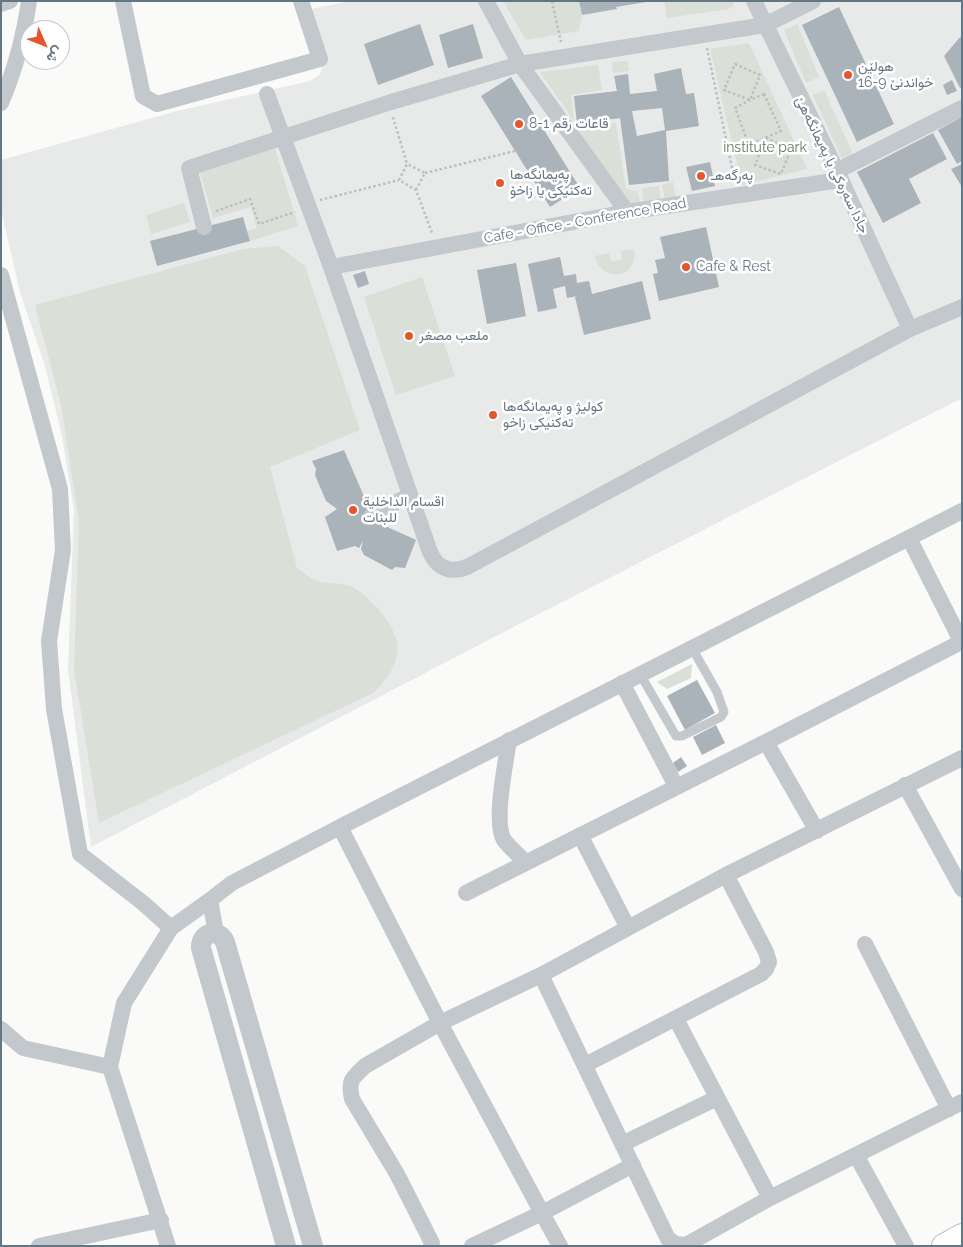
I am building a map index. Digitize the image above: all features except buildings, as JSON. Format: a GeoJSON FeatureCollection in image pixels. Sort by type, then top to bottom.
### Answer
{"type":"FeatureCollection","features":[{"type":"Feature","properties":{"kind":"main road"},"geometry":{"type":"LineString","coordinates":[[944,1246],[962,1236]]}},
{"type":"Feature","properties":{"kind":"street"},"geometry":{"type":"LineString","coordinates":[[1,4],[10,1]]}},
{"type":"Feature","properties":{"kind":"street"},"geometry":{"type":"LineString","coordinates":[[1,102],[18,57],[29,1]]}},
{"type":"Feature","properties":{"kind":"street"},"geometry":{"type":"LineString","coordinates":[[123,1],[143,96],[157,104],[320,59],[301,1]]}},
{"type":"Feature","properties":{"kind":"street"},"geometry":{"type":"LineString","coordinates":[[486,1],[520,64],[627,212]]}},
{"type":"Feature","properties":{"kind":"street","name":"جادا سه‌ره‌كى يا په‌يمانگه‌هێ"},"geometry":{"type":"LineString","coordinates":[[754,1],[910,329]]}},
{"type":"Feature","properties":{"kind":"street"},"geometry":{"type":"LineString","coordinates":[[204,227],[188,168],[388,103],[520,64],[765,25],[813,1]]}},
{"type":"Feature","properties":{"kind":"street"},"geometry":{"type":"LineString","coordinates":[[267,94],[331,267],[433,559],[445,569],[453,571],[461,569],[910,329],[962,307]]}},
{"type":"Feature","properties":{"kind":"street","name":"Cafe - Office - Conference Road"},"geometry":{"type":"LineString","coordinates":[[331,267],[627,212],[756,193],[838,176],[962,108]]}},
{"type":"Feature","properties":{"kind":"street"},"geometry":{"type":"LineString","coordinates":[[1,275],[60,489],[62,550],[49,641],[54,709],[80,854],[143,903],[171,928]]}},
{"type":"Feature","properties":{"kind":"street"},"geometry":{"type":"LineString","coordinates":[[372,516],[410,495]]}},
{"type":"Feature","properties":{"kind":"street"},"geometry":{"type":"LineString","coordinates":[[168,1246],[110,1067],[124,1003],[171,928],[232,882],[962,511]]}},
{"type":"Feature","properties":{"kind":"street"},"geometry":{"type":"LineString","coordinates":[[466,892],[962,642],[909,538]]}},
{"type":"Feature","properties":{"kind":"street"},"geometry":{"type":"LineString","coordinates":[[622,684],[676,786]]}},
{"type":"Feature","properties":{"kind":"street"},"geometry":{"type":"LineString","coordinates":[[509,740],[500,821],[504,839],[525,862]]}},
{"type":"Feature","properties":{"kind":"street"},"geometry":{"type":"LineString","coordinates":[[766,742],[817,830]]}},
{"type":"Feature","properties":{"kind":"street"},"geometry":{"type":"LineString","coordinates":[[431,1246],[432,1243],[397,1174],[352,1100],[349,1086],[354,1076],[365,1066],[440,1023],[542,975],[726,875],[962,758]]}},
{"type":"Feature","properties":{"kind":"street"},"geometry":{"type":"LineString","coordinates":[[905,785],[962,889]]}},
{"type":"Feature","properties":{"kind":"street"},"geometry":{"type":"LineString","coordinates":[[340,827],[440,1023],[560,1246]]}},
{"type":"Feature","properties":{"kind":"street"},"geometry":{"type":"LineString","coordinates":[[580,835],[628,928]]}},
{"type":"Feature","properties":{"kind":"street"},"geometry":{"type":"LineString","coordinates":[[585,1065],[761,974],[766,969],[769,962],[766,952],[726,875]]}},
{"type":"Feature","properties":{"kind":"street"},"geometry":{"type":"LineString","coordinates":[[210,900],[216,933]]}},
{"type":"Feature","properties":{"kind":"street"},"geometry":{"type":"LineString","coordinates":[[286,1246],[200,944],[204,936],[212,933],[216,933],[225,942],[313,1246]]}},
{"type":"Feature","properties":{"kind":"street"},"geometry":{"type":"LineString","coordinates":[[542,975],[668,1239],[676,1245],[686,1245],[770,1198],[956,1106],[865,944]]}},
{"type":"Feature","properties":{"kind":"street"},"geometry":{"type":"LineString","coordinates":[[676,1018],[770,1198]]}},
{"type":"Feature","properties":{"kind":"street"},"geometry":{"type":"LineString","coordinates":[[1,1029],[23,1048],[110,1067]]}},
{"type":"Feature","properties":{"kind":"street"},"geometry":{"type":"LineString","coordinates":[[622,1144],[717,1098]]}},
{"type":"Feature","properties":{"kind":"street"},"geometry":{"type":"LineString","coordinates":[[856,1155],[906,1246]]}},
{"type":"Feature","properties":{"kind":"street"},"geometry":{"type":"LineString","coordinates":[[472,1246],[542,1213],[633,1164]]}},
{"type":"Feature","properties":{"kind":"street"},"geometry":{"type":"LineString","coordinates":[[39,1246],[61,1244],[161,1220]]}},
{"type":"Feature","properties":{"kind":"lane"},"geometry":{"type":"LineString","coordinates":[[640,674],[676,736],[682,736],[721,717],[724,712],[717,692],[692,648]]}},
{"type":"Feature","properties":{"kind":"path"},"geometry":{"type":"LineString","coordinates":[[552,1],[564,56]]}},
{"type":"Feature","properties":{"kind":"path"},"geometry":{"type":"LineString","coordinates":[[704,36],[735,182],[756,193]]}},
{"type":"Feature","properties":{"kind":"path"},"geometry":{"type":"LineString","coordinates":[[735,64],[760,75],[750,100],[724,90],[735,64]]}},
{"type":"Feature","properties":{"kind":"path"},"geometry":{"type":"LineString","coordinates":[[764,94],[781,131],[766,138],[748,145],[735,108],[764,94]]}},
{"type":"Feature","properties":{"kind":"path"},"geometry":{"type":"LineString","coordinates":[[393,116],[407,164],[398,180]]}},
{"type":"Feature","properties":{"kind":"path"},"geometry":{"type":"LineString","coordinates":[[766,138],[791,149],[780,174],[755,165],[766,138]]}},
{"type":"Feature","properties":{"kind":"path"},"geometry":{"type":"LineString","coordinates":[[407,164],[425,173],[515,151]]}},
{"type":"Feature","properties":{"kind":"path"},"geometry":{"type":"LineString","coordinates":[[416,190],[425,173]]}},
{"type":"Feature","properties":{"kind":"path"},"geometry":{"type":"LineString","coordinates":[[216,210],[250,199],[259,224],[308,205],[398,180],[416,190],[434,236]]}},
{"type":"Feature","properties":{"kind":"shaded area","name":"كوليژ و په‌يمانگه‌ها ته‌كنيكى زاخو"},"geometry":{"type":"Polygon","coordinates":[[[350,1],[962,1],[962,398],[525,621],[91,847],[68,670],[74,508],[61,432],[45,366],[20,292],[1,210],[1,160],[177,111],[310,81],[320,74],[323,64],[311,9],[350,1]]]}},
{"type":"Feature","properties":{"kind":"green space"},"geometry":{"type":"Polygon","coordinates":[[[503,1],[579,1],[582,15],[579,31],[526,40],[503,1]]]}},
{"type":"Feature","properties":{"kind":"green space"},"geometry":{"type":"Polygon","coordinates":[[[664,1],[733,1],[734,4],[729,9],[667,18],[664,1]]]}},
{"type":"Feature","properties":{"kind":"green space"},"geometry":{"type":"Polygon","coordinates":[[[797,24],[819,77],[806,83],[784,30],[797,24]]]}},
{"type":"Feature","properties":{"kind":"green space","name":"institute park"},"geometry":{"type":"Polygon","coordinates":[[[749,43],[807,169],[742,185],[710,49],[749,43]]]}},
{"type":"Feature","properties":{"kind":"green space"},"geometry":{"type":"Polygon","coordinates":[[[628,61],[629,71],[613,73],[612,62],[628,61]]]}},
{"type":"Feature","properties":{"kind":"green space"},"geometry":{"type":"Polygon","coordinates":[[[598,65],[602,90],[571,95],[574,121],[540,72],[598,65]]]}},
{"type":"Feature","properties":{"kind":"green space"},"geometry":{"type":"Polygon","coordinates":[[[824,90],[853,154],[842,159],[813,95],[824,90]]]}},
{"type":"Feature","properties":{"kind":"green space"},"geometry":{"type":"Polygon","coordinates":[[[616,123],[626,189],[637,191],[641,204],[627,207],[576,127],[616,123]]]}},
{"type":"Feature","properties":{"kind":"green space"},"geometry":{"type":"Polygon","coordinates":[[[275,148],[298,226],[250,241],[247,231],[257,228],[251,207],[213,218],[199,170],[275,148]]]}},
{"type":"Feature","properties":{"kind":"green space"},"geometry":{"type":"Polygon","coordinates":[[[673,182],[676,198],[665,200],[662,185],[673,182]]]}},
{"type":"Feature","properties":{"kind":"green space"},"geometry":{"type":"Polygon","coordinates":[[[659,186],[661,199],[644,203],[642,188],[659,186]]]}},
{"type":"Feature","properties":{"kind":"green space"},"geometry":{"type":"Polygon","coordinates":[[[184,203],[190,222],[151,234],[146,215],[184,203]]]}},
{"type":"Feature","properties":{"kind":"green space"},"geometry":{"type":"Polygon","coordinates":[[[278,246],[305,266],[360,430],[270,467],[297,568],[317,581],[354,588],[374,604],[386,619],[395,635],[398,649],[395,663],[383,683],[373,693],[99,823],[74,669],[79,522],[61,405],[35,305],[243,249],[278,246]]]}},
{"type":"Feature","properties":{"kind":"green space"},"geometry":{"type":"Polygon","coordinates":[[[634,249],[634,260],[630,267],[618,275],[604,271],[595,256],[609,253],[611,261],[621,260],[621,251],[634,249]]]}},
{"type":"Feature","properties":{"kind":"green space","name":"ملعب مصغر"},"geometry":{"type":"Polygon","coordinates":[[[422,277],[455,376],[396,395],[364,297],[422,277]]]}},
{"type":"Feature","properties":{"kind":"green space"},"geometry":{"type":"Polygon","coordinates":[[[692,664],[691,678],[667,689],[657,682],[692,664]]]}},
{"type":"Feature","properties":{"kind":"place","name":"هولێن خواندنێ 9-16"},"geometry":{"type":"Point","coordinates":[848,75]}},
{"type":"Feature","properties":{"kind":"place","name":"قاعات رقم 1-8"},"geometry":{"type":"Point","coordinates":[519,124]}},
{"type":"Feature","properties":{"kind":"place","name":"په‌رگه‌هـ"},"geometry":{"type":"Point","coordinates":[701,176]}},
{"type":"Feature","properties":{"kind":"place","name":"پەیمانگەها تەکنیکی یا زاخۆ"},"geometry":{"type":"Point","coordinates":[500,183]}},
{"type":"Feature","properties":{"kind":"place","name":"Cafe & Rest"},"geometry":{"type":"Point","coordinates":[686,267]}},
{"type":"Feature","properties":{"kind":"place","name":"ملعب مصغر"},"geometry":{"type":"Point","coordinates":[409,336]}},
{"type":"Feature","properties":{"kind":"place","name":"كوليژ و په‌يمانگه‌ها ته‌كنيكى زاخو"},"geometry":{"type":"Point","coordinates":[493,415]}},
{"type":"Feature","properties":{"kind":"place","name":"اقسام الداخلیة للبنات"},"geometry":{"type":"Point","coordinates":[353,510]}}]}
